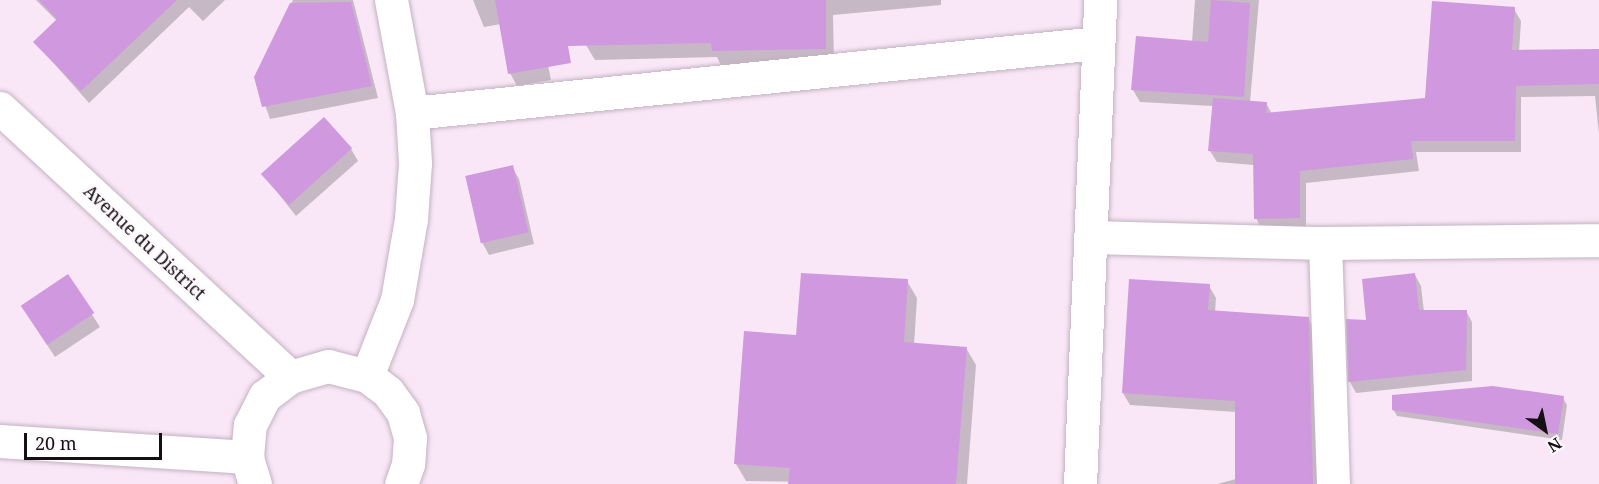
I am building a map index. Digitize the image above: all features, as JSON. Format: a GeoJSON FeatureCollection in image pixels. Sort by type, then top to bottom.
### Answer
{"type":"FeatureCollection","features":[{"type":"Feature","properties":{"kind":"street"},"geometry":{"type":"LineString","coordinates":[[367,376],[397,300],[406,256],[414,163],[412,113],[391,0]]}},
{"type":"Feature","properties":{"kind":"street"},"geometry":{"type":"LineString","coordinates":[[1080,484],[1100,0]]}},
{"type":"Feature","properties":{"kind":"street"},"geometry":{"type":"LineString","coordinates":[[412,113],[1097,44]]}},
{"type":"Feature","properties":{"kind":"street","name":"Avenue du District"},"geometry":{"type":"LineString","coordinates":[[5,122],[290,377]]}},
{"type":"Feature","properties":{"kind":"street"},"geometry":{"type":"LineString","coordinates":[[1091,237],[1325,243],[1599,240]]}},
{"type":"Feature","properties":{"kind":"street"},"geometry":{"type":"LineString","coordinates":[[1325,243],[1333,484]]}},
{"type":"Feature","properties":{"kind":"street"},"geometry":{"type":"LineString","coordinates":[[0,441],[251,471],[250,425],[265,396],[290,377],[328,366],[367,376],[388,392],[403,413],[410,438],[407,477]]}},
{"type":"Feature","properties":{"kind":"building"},"geometry":{"type":"Polygon","coordinates":[[[39,0],[177,0],[81,91],[33,42],[57,19],[39,0]]]}},
{"type":"Feature","properties":{"kind":"building"},"geometry":{"type":"Polygon","coordinates":[[[495,0],[826,0],[826,49],[712,51],[711,43],[568,46],[571,63],[508,74],[495,0]]]}},
{"type":"Feature","properties":{"kind":"building"},"geometry":{"type":"Polygon","coordinates":[[[1211,0],[1250,3],[1244,97],[1131,90],[1136,36],[1208,42],[1211,0]]]}},
{"type":"Feature","properties":{"kind":"building"},"geometry":{"type":"Polygon","coordinates":[[[1432,1],[1515,7],[1512,50],[1599,49],[1599,84],[1516,86],[1515,141],[1411,141],[1413,159],[1300,171],[1300,218],[1254,219],[1253,154],[1208,151],[1213,98],[1267,102],[1266,113],[1425,98],[1432,1]]]}},
{"type":"Feature","properties":{"kind":"building"},"geometry":{"type":"Polygon","coordinates":[[[351,2],[372,86],[262,107],[254,77],[290,3],[351,2]]]}},
{"type":"Feature","properties":{"kind":"building"},"geometry":{"type":"Polygon","coordinates":[[[324,117],[352,148],[289,205],[261,174],[324,117]]]}},
{"type":"Feature","properties":{"kind":"building"},"geometry":{"type":"Polygon","coordinates":[[[513,165],[529,232],[481,243],[465,176],[513,165]]]}},
{"type":"Feature","properties":{"kind":"building"},"geometry":{"type":"Polygon","coordinates":[[[801,273],[908,279],[904,342],[967,347],[956,484],[788,484],[790,468],[734,464],[744,331],[796,335],[801,273]]]}},
{"type":"Feature","properties":{"kind":"building"},"geometry":{"type":"Polygon","coordinates":[[[1415,273],[1419,310],[1467,310],[1466,370],[1348,382],[1346,319],[1366,320],[1362,279],[1415,273]]]}},
{"type":"Feature","properties":{"kind":"building"},"geometry":{"type":"Polygon","coordinates":[[[68,274],[94,313],[47,345],[21,306],[68,274]]]}},
{"type":"Feature","properties":{"kind":"building"},"geometry":{"type":"Polygon","coordinates":[[[1129,279],[1210,284],[1208,310],[1309,317],[1313,484],[1235,484],[1235,401],[1122,393],[1129,279]]]}},
{"type":"Feature","properties":{"kind":"building"},"geometry":{"type":"Polygon","coordinates":[[[1493,386],[1564,396],[1558,434],[1392,410],[1392,395],[1493,386]]]}}]}
